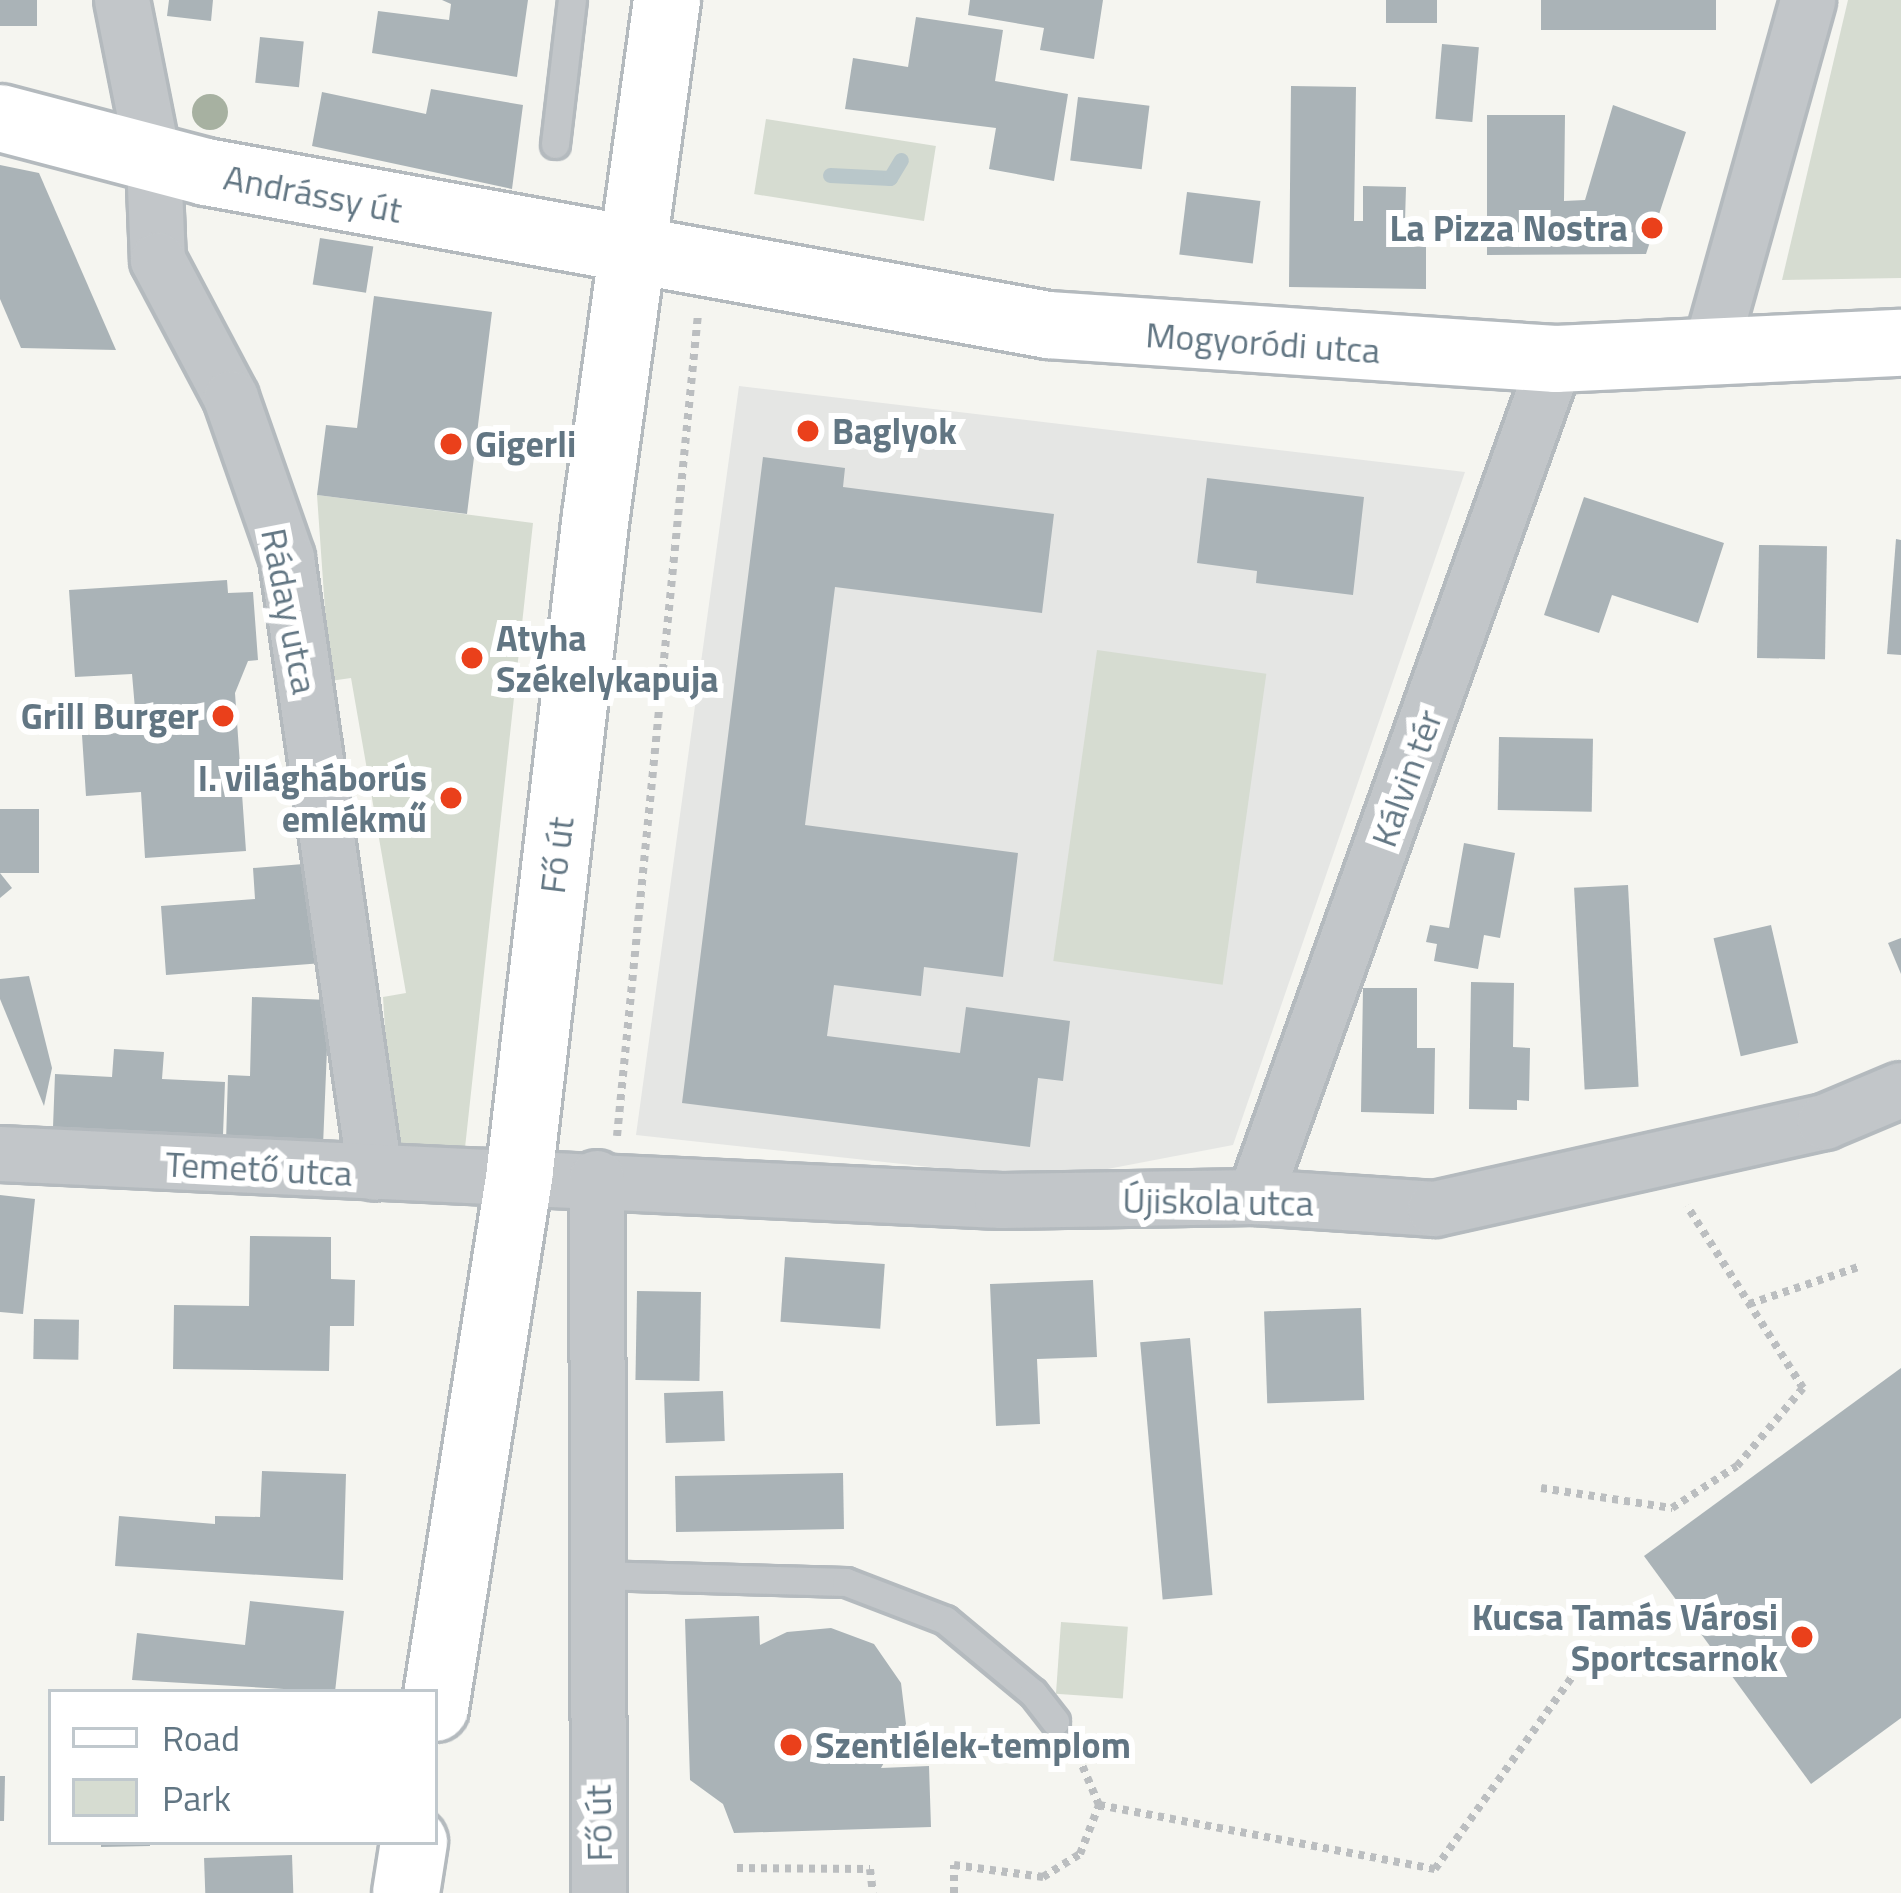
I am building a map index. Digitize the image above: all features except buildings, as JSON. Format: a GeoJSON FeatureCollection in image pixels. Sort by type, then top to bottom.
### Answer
{"type":"FeatureCollection","features":[{"type":"Feature","properties":{"kind":"main road","name":"Fő út"},"geometry":{"type":"LineString","coordinates":[[438,1689],[519,1178],[630,254],[667,0]]}},
{"type":"Feature","properties":{"kind":"main road","name":"Andrássy út"},"geometry":{"type":"LineString","coordinates":[[0,118],[154,162],[630,254]]}},
{"type":"Feature","properties":{"kind":"main road","name":"Mogyoródi utca"},"geometry":{"type":"LineString","coordinates":[[630,254],[1048,325],[1556,359],[1901,343]]}},
{"type":"Feature","properties":{"kind":"main road"},"geometry":{"type":"LineString","coordinates":[[406,1893],[414,1845]]}},
{"type":"Feature","properties":{"kind":"street","name":"Ráday utca"},"geometry":{"type":"LineString","coordinates":[[122,0],[154,162],[158,260],[231,398],[287,558],[375,1173]]}},
{"type":"Feature","properties":{"kind":"street"},"geometry":{"type":"LineString","coordinates":[[1710,352],[1808,0]]}},
{"type":"Feature","properties":{"kind":"street","name":"Kálvin tér"},"geometry":{"type":"LineString","coordinates":[[1255,1197],[1556,359]]}},
{"type":"Feature","properties":{"kind":"street","name":"Újiskola utca"},"geometry":{"type":"LineString","coordinates":[[519,1178],[605,1178],[1002,1201],[1255,1197],[1435,1209],[1825,1122],[1901,1090]]}},
{"type":"Feature","properties":{"kind":"street","name":"Temető utca"},"geometry":{"type":"LineString","coordinates":[[5,1141],[375,1173],[519,1178]]}},
{"type":"Feature","properties":{"kind":"street","name":"Fő út"},"geometry":{"type":"LineString","coordinates":[[599,1893],[596,1575],[605,1178]]}},
{"type":"Feature","properties":{"kind":"lane"},"geometry":{"type":"LineString","coordinates":[[555,144],[572,0]]}},
{"type":"Feature","properties":{"kind":"lane"},"geometry":{"type":"LineString","coordinates":[[596,1575],[846,1582],[945,1620],[1033,1693],[1055,1721]]}},
{"type":"Feature","properties":{"kind":"path"},"geometry":{"type":"LineString","coordinates":[[605,1178],[706,269]]}},
{"type":"Feature","properties":{"kind":"path"},"geometry":{"type":"LineString","coordinates":[[1540,1488],[1672,1508],[1737,1466],[1803,1388],[1657,1159]]}},
{"type":"Feature","properties":{"kind":"path"},"geometry":{"type":"LineString","coordinates":[[1749,1304],[1858,1268]]}},
{"type":"Feature","properties":{"kind":"path"},"geometry":{"type":"LineString","coordinates":[[1099,1805],[1435,1869],[1572,1677]]}},
{"type":"Feature","properties":{"kind":"path"},"geometry":{"type":"LineString","coordinates":[[954,1893],[954,1865],[1043,1877],[1080,1854],[1099,1805],[1083,1758],[1055,1721]]}},
{"type":"Feature","properties":{"kind":"path"},"geometry":{"type":"LineString","coordinates":[[737,1868],[870,1869],[873,1893]]}},
{"type":"Feature","properties":{"kind":"shaded area"},"geometry":{"type":"Polygon","coordinates":[[[739,386],[1465,472],[1233,1145],[1050,1180],[636,1135],[739,386]]]}},
{"type":"Feature","properties":{"kind":"green space"},"geometry":{"type":"Polygon","coordinates":[[[1848,0],[1901,0],[1901,278],[1782,280],[1848,0]]]}},
{"type":"Feature","properties":{"kind":"green space"},"geometry":{"type":"Polygon","coordinates":[[[766,119],[936,146],[924,221],[754,194],[766,119]]]}},
{"type":"Feature","properties":{"kind":"green space"},"geometry":{"type":"Polygon","coordinates":[[[317,495],[533,523],[464,1157],[393,1156],[383,997],[406,993],[351,678],[330,681],[317,495]]]}},
{"type":"Feature","properties":{"kind":"green space"},"geometry":{"type":"Polygon","coordinates":[[[1097,650],[1266,674],[1223,985],[1053,961],[1097,650]]]}},
{"type":"Feature","properties":{"kind":"green space"},"geometry":{"type":"Polygon","coordinates":[[[1061,1622],[1128,1627],[1123,1698],[1056,1694],[1061,1622]]]}},
{"type":"Feature","properties":{"kind":"waterway"},"geometry":{"type":"LineString","coordinates":[[830,175],[890,178],[901,160]]}},
{"type":"Feature","properties":{"kind":"place","name":"La Pizza Nostra"},"geometry":{"type":"Point","coordinates":[1652,228]}},
{"type":"Feature","properties":{"kind":"place","name":"Baglyok"},"geometry":{"type":"Point","coordinates":[808,431]}},
{"type":"Feature","properties":{"kind":"place","name":"Gigerli"},"geometry":{"type":"Point","coordinates":[451,444]}},
{"type":"Feature","properties":{"kind":"place","name":"Atyha Székelykapuja"},"geometry":{"type":"Point","coordinates":[472,658]}},
{"type":"Feature","properties":{"kind":"place","name":"Grill Burger"},"geometry":{"type":"Point","coordinates":[223,716]}},
{"type":"Feature","properties":{"kind":"place","name":"I. világháborús emlékmű"},"geometry":{"type":"Point","coordinates":[451,798]}},
{"type":"Feature","properties":{"kind":"place","name":"Kucsa Tamás Városi Sportcsarnok"},"geometry":{"type":"Point","coordinates":[1802,1637]}},
{"type":"Feature","properties":{"kind":"place","name":"Szentlélek-templom"},"geometry":{"type":"Point","coordinates":[791,1745]}}]}
